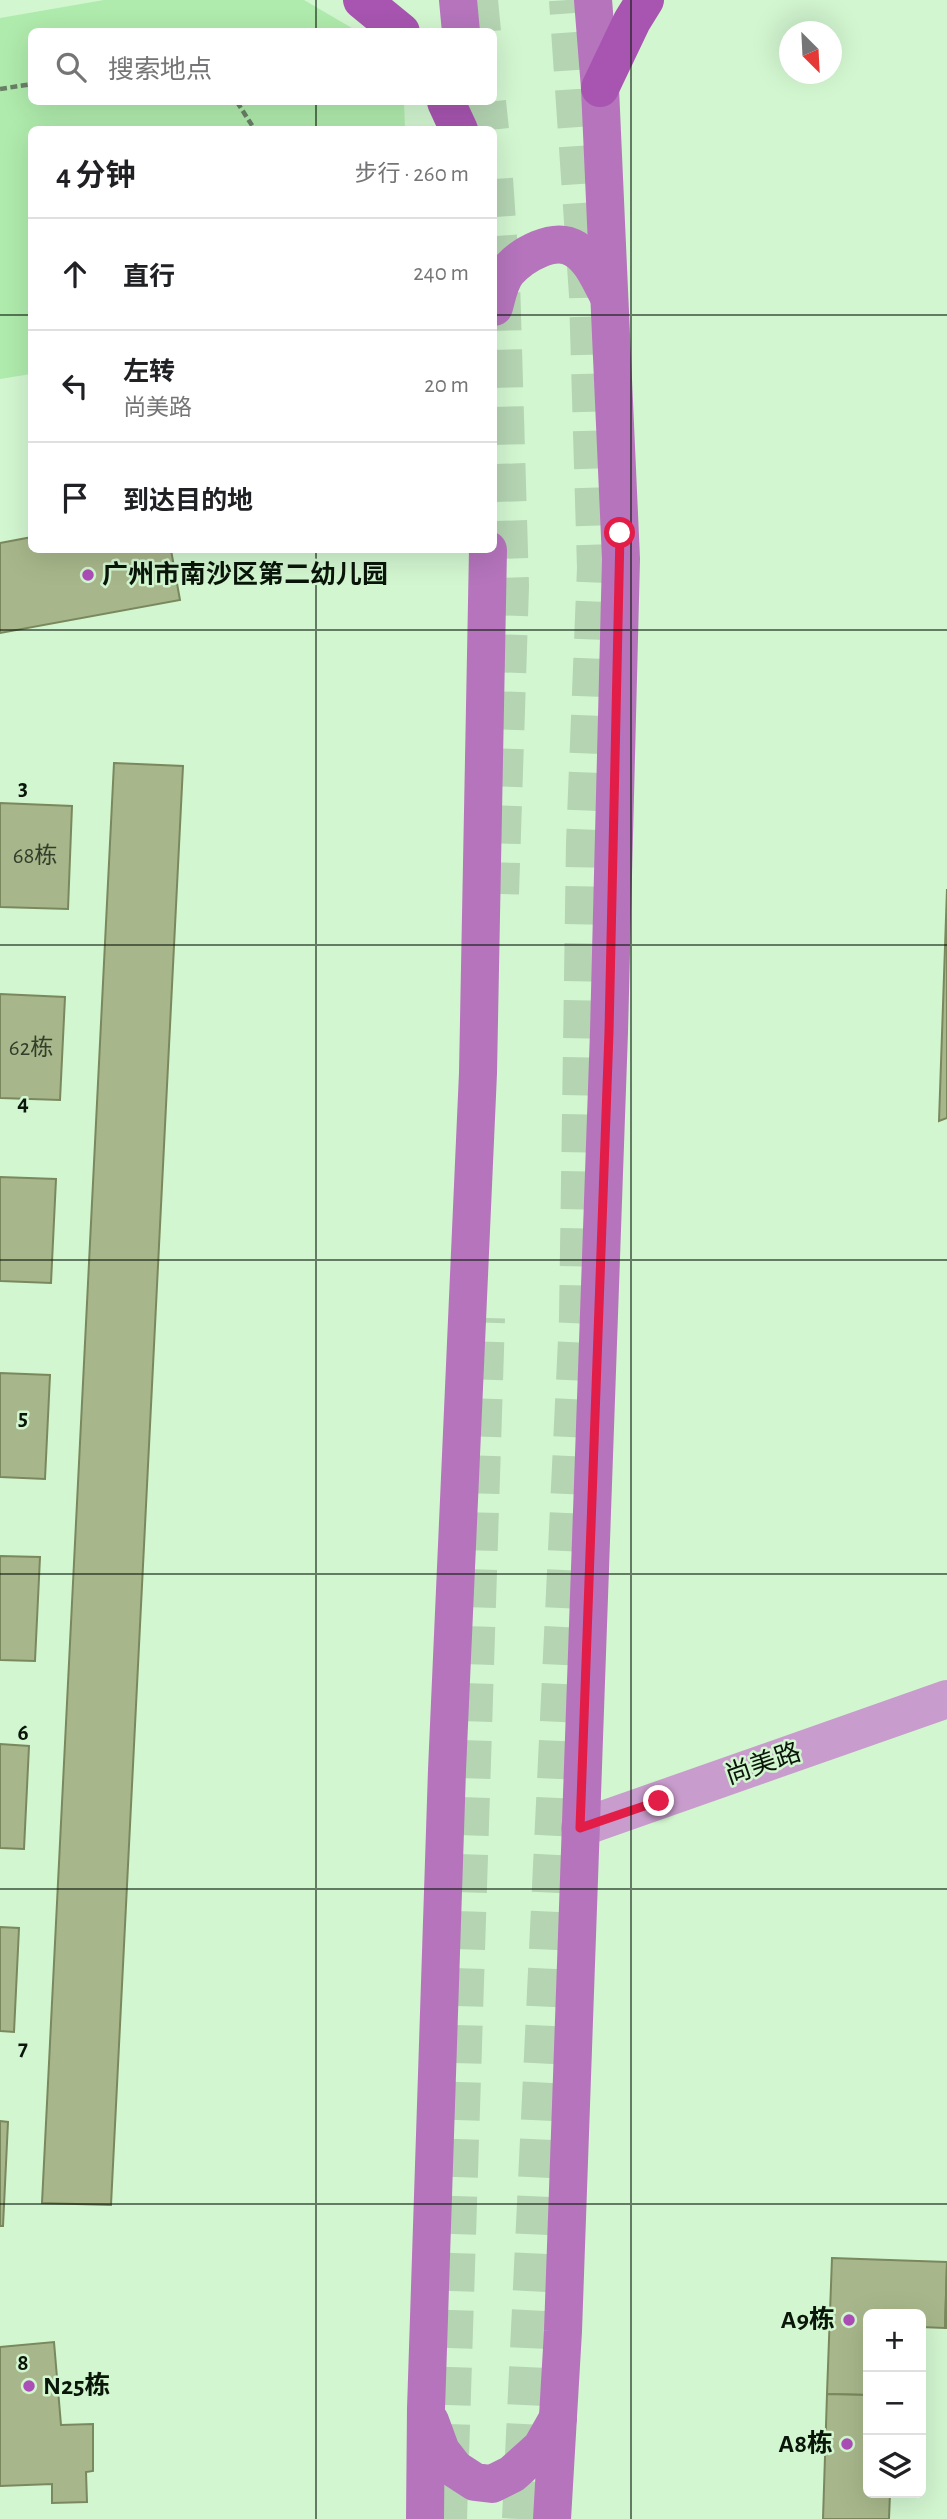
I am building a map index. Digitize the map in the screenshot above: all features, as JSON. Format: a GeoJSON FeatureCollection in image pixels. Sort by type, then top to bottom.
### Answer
{"type":"FeatureCollection","features":[{"type":"Feature","properties":{"kind":"main road"},"geometry":{"type":"LineString","coordinates":[[362,0],[396,28]]}},
{"type":"Feature","properties":{"kind":"main road"},"geometry":{"type":"LineString","coordinates":[[458,0],[461,28]]}},
{"type":"Feature","properties":{"kind":"main road"},"geometry":{"type":"LineString","coordinates":[[552,2519],[564,2303],[608,1045],[621,559],[600,88],[593,0]]}},
{"type":"Feature","properties":{"kind":"main road"},"geometry":{"type":"LineString","coordinates":[[600,88],[645,0]]}},
{"type":"Feature","properties":{"kind":"main road"},"geometry":{"type":"LineString","coordinates":[[447,105],[457,126]]}},
{"type":"Feature","properties":{"kind":"main road"},"geometry":{"type":"LineString","coordinates":[[469,105],[472,126]]}},
{"type":"Feature","properties":{"kind":"main road"},"geometry":{"type":"LineString","coordinates":[[497,298],[506,273],[530,253],[557,244],[575,248],[591,264],[610,299]]}},
{"type":"Feature","properties":{"kind":"main road"},"geometry":{"type":"LineString","coordinates":[[425,2519],[426,2409],[448,1756],[478,1073],[488,553]]}},
{"type":"Feature","properties":{"kind":"main road"},"geometry":{"type":"LineString","coordinates":[[426,2409],[441,2451],[454,2469],[475,2482],[492,2484],[512,2474],[541,2448],[558,2417]]}},
{"type":"Feature","properties":{"kind":"street","name":"尚美路"},"geometry":{"type":"LineString","coordinates":[[580,1828],[947,1699]]}},
{"type":"Feature","properties":{"kind":"path"},"geometry":{"type":"LineString","coordinates":[[0,89],[28,85]]}},
{"type":"Feature","properties":{"kind":"path"},"geometry":{"type":"LineString","coordinates":[[239,105],[252,126]]}},
{"type":"Feature","properties":{"kind":"green space"},"geometry":{"type":"Polygon","coordinates":[[[104,0],[304,0],[352,28],[28,28],[28,105],[404,105],[405,126],[28,126],[28,374],[0,379],[0,18],[104,0]]]}},
{"type":"Feature","properties":{"kind":"building","name":"广州市南沙区第二幼儿园"},"geometry":{"type":"Polygon","coordinates":[[[28,538],[28,553],[172,553],[180,600],[0,633],[0,543],[28,538]]]}},
{"type":"Feature","properties":{"kind":"building"},"geometry":{"type":"Polygon","coordinates":[[[114,763],[183,766],[111,2205],[42,2203],[114,763]]]}},
{"type":"Feature","properties":{"kind":"building"},"geometry":{"type":"Polygon","coordinates":[[[0,803],[72,806],[68,909],[0,907],[0,803]]]}},
{"type":"Feature","properties":{"kind":"building"},"geometry":{"type":"Polygon","coordinates":[[[947,889],[947,1118],[939,1121],[947,889]]]}},
{"type":"Feature","properties":{"kind":"building"},"geometry":{"type":"Polygon","coordinates":[[[0,994],[65,997],[60,1100],[0,1098],[0,994]]]}},
{"type":"Feature","properties":{"kind":"building"},"geometry":{"type":"Polygon","coordinates":[[[0,1177],[56,1179],[51,1283],[0,1281],[0,1177]]]}},
{"type":"Feature","properties":{"kind":"building"},"geometry":{"type":"Polygon","coordinates":[[[0,1373],[50,1375],[45,1479],[0,1477],[0,1373]]]}},
{"type":"Feature","properties":{"kind":"building"},"geometry":{"type":"Polygon","coordinates":[[[0,1556],[40,1557],[35,1661],[0,1660],[0,1556]]]}},
{"type":"Feature","properties":{"kind":"building"},"geometry":{"type":"Polygon","coordinates":[[[0,1744],[29,1746],[24,1849],[0,1848],[0,1744]]]}},
{"type":"Feature","properties":{"kind":"building"},"geometry":{"type":"Polygon","coordinates":[[[0,1927],[19,1928],[14,2032],[0,2031],[0,1927]]]}},
{"type":"Feature","properties":{"kind":"building"},"geometry":{"type":"Polygon","coordinates":[[[0,2121],[8,2122],[3,2226],[0,2226],[0,2121]]]}},
{"type":"Feature","properties":{"kind":"building","name":"A9栋"},"geometry":{"type":"Polygon","coordinates":[[[832,2258],[947,2262],[945,2328],[926,2327],[926,2309],[863,2309],[863,2395],[827,2394],[832,2258]]]}},
{"type":"Feature","properties":{"kind":"building"},"geometry":{"type":"Polygon","coordinates":[[[947,2262],[947,2328],[945,2328],[947,2262]]]}},
{"type":"Feature","properties":{"kind":"building","name":"N25栋"},"geometry":{"type":"Polygon","coordinates":[[[54,2342],[61,2425],[93,2424],[93,2471],[86,2472],[87,2502],[52,2503],[52,2484],[0,2486],[0,2347],[54,2342]]]}},
{"type":"Feature","properties":{"kind":"building","name":"A8栋"},"geometry":{"type":"Polygon","coordinates":[[[827,2394],[863,2395],[863,2498],[890,2498],[889,2519],[823,2519],[827,2394]]]}},
{"type":"Feature","properties":{"kind":"tunnel"},"geometry":{"type":"LineString","coordinates":[[479,0],[482,28]]}},
{"type":"Feature","properties":{"kind":"tunnel"},"geometry":{"type":"LineString","coordinates":[[521,2519],[578,1319],[585,843],[596,568],[588,295],[568,0]]}},
{"type":"Feature","properties":{"kind":"tunnel"},"geometry":{"type":"LineString","coordinates":[[487,105],[490,126]]}},
{"type":"Feature","properties":{"kind":"tunnel"},"geometry":{"type":"LineString","coordinates":[[497,223],[510,586],[500,894]]}},
{"type":"Feature","properties":{"kind":"tunnel"},"geometry":{"type":"LineString","coordinates":[[448,2519],[486,1318]]}},
{"type":"Feature","properties":{"kind":"place","name":"广州市南沙区第二幼儿园"},"geometry":{"type":"Point","coordinates":[88,575]}},
{"type":"Feature","properties":{"kind":"place","name":"A9栋"},"geometry":{"type":"Point","coordinates":[849,2320]}},
{"type":"Feature","properties":{"kind":"place","name":"N25栋"},"geometry":{"type":"Point","coordinates":[29,2386]}},
{"type":"Feature","properties":{"kind":"place","name":"A8栋"},"geometry":{"type":"Point","coordinates":[847,2444]}},
{"type":"Feature","properties":{"kind":"route"},"geometry":{"type":"LineString","coordinates":[[620,533],[609,1032],[580,1828],[659,1801]]}}]}
